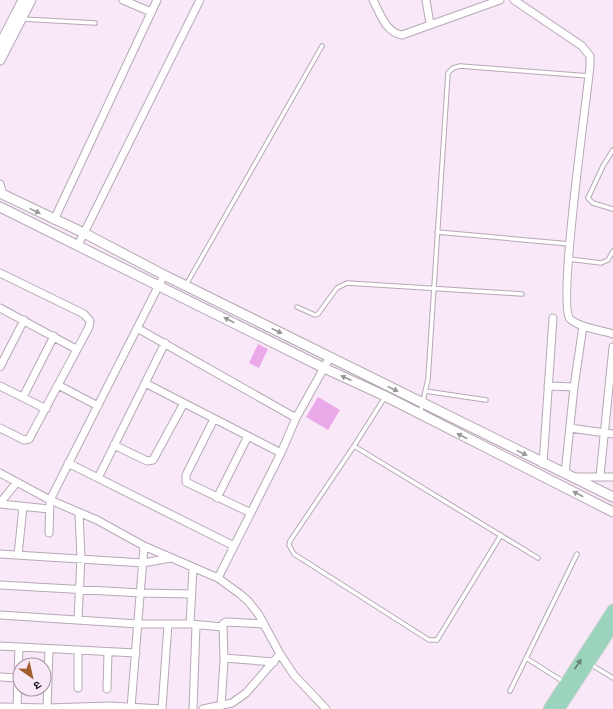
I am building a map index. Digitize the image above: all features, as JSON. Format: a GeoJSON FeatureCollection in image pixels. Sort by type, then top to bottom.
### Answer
{"type":"FeatureCollection","features":[{"type":"Feature","properties":{"kind":"main road"},"geometry":{"type":"LineString","coordinates":[[0,45],[23,0]]}},
{"type":"Feature","properties":{"kind":"main road"},"geometry":{"type":"LineString","coordinates":[[0,60],[31,0]]}},
{"type":"Feature","properties":{"kind":"main road"},"geometry":{"type":"LineString","coordinates":[[2,194],[84,233],[164,275],[422,404],[613,497]]}},
{"type":"Feature","properties":{"kind":"main road"},"geometry":{"type":"LineString","coordinates":[[4,210],[18,202]]}},
{"type":"Feature","properties":{"kind":"main road"},"geometry":{"type":"LineString","coordinates":[[4,210],[78,245],[324,368],[385,396],[613,512]]}},
{"type":"Feature","properties":{"kind":"main road"},"geometry":{"type":"LineString","coordinates":[[496,453],[501,443]]}},
{"type":"Feature","properties":{"kind":"main road"},"geometry":{"type":"LineString","coordinates":[[556,708],[566,683],[613,610]]}},
{"type":"Feature","properties":{"kind":"main road"},"geometry":{"type":"LineString","coordinates":[[556,708],[589,664],[613,626]]}},
{"type":"Feature","properties":{"kind":"street"},"geometry":{"type":"LineString","coordinates":[[123,0],[151,12]]}},
{"type":"Feature","properties":{"kind":"street"},"geometry":{"type":"LineString","coordinates":[[54,220],[157,0]]}},
{"type":"Feature","properties":{"kind":"street"},"geometry":{"type":"LineString","coordinates":[[78,245],[200,0]]}},
{"type":"Feature","properties":{"kind":"street"},"geometry":{"type":"LineString","coordinates":[[373,0],[388,28],[394,34],[402,35],[500,0]]}},
{"type":"Feature","properties":{"kind":"street"},"geometry":{"type":"LineString","coordinates":[[426,0],[430,24]]}},
{"type":"Feature","properties":{"kind":"street"},"geometry":{"type":"LineString","coordinates":[[515,0],[587,50],[590,56],[570,244],[566,302],[570,318],[583,326],[613,334]]}},
{"type":"Feature","properties":{"kind":"street"},"geometry":{"type":"LineString","coordinates":[[0,184],[2,194]]}},
{"type":"Feature","properties":{"kind":"street"},"geometry":{"type":"LineString","coordinates":[[49,533],[50,500],[164,275]]}},
{"type":"Feature","properties":{"kind":"street"},"geometry":{"type":"LineString","coordinates":[[0,428],[24,440],[30,439],[76,349],[89,327],[88,317],[1,276]]}},
{"type":"Feature","properties":{"kind":"street"},"geometry":{"type":"LineString","coordinates":[[0,308],[76,349]]}},
{"type":"Feature","properties":{"kind":"street"},"geometry":{"type":"LineString","coordinates":[[543,464],[553,318]]}},
{"type":"Feature","properties":{"kind":"street"},"geometry":{"type":"LineString","coordinates":[[0,367],[24,320]]}},
{"type":"Feature","properties":{"kind":"street"},"geometry":{"type":"LineString","coordinates":[[583,326],[574,387],[570,428],[568,476],[613,477]]}},
{"type":"Feature","properties":{"kind":"street"},"geometry":{"type":"LineString","coordinates":[[137,328],[296,418]]}},
{"type":"Feature","properties":{"kind":"street"},"geometry":{"type":"LineString","coordinates":[[23,397],[54,336]]}},
{"type":"Feature","properties":{"kind":"street"},"geometry":{"type":"LineString","coordinates":[[98,478],[165,343]]}},
{"type":"Feature","properties":{"kind":"street"},"geometry":{"type":"LineString","coordinates":[[600,476],[613,347]]}},
{"type":"Feature","properties":{"kind":"street"},"geometry":{"type":"LineString","coordinates":[[218,578],[281,453],[296,418],[330,357]]}},
{"type":"Feature","properties":{"kind":"street"},"geometry":{"type":"LineString","coordinates":[[145,382],[281,453]]}},
{"type":"Feature","properties":{"kind":"street"},"geometry":{"type":"LineString","coordinates":[[58,385],[98,406]]}},
{"type":"Feature","properties":{"kind":"street"},"geometry":{"type":"LineString","coordinates":[[0,386],[46,408]]}},
{"type":"Feature","properties":{"kind":"street"},"geometry":{"type":"LineString","coordinates":[[548,386],[574,387]]}},
{"type":"Feature","properties":{"kind":"street"},"geometry":{"type":"LineString","coordinates":[[114,445],[147,461],[153,460],[184,403]]}},
{"type":"Feature","properties":{"kind":"street"},"geometry":{"type":"LineString","coordinates":[[214,419],[186,475],[186,479],[189,485],[251,513]]}},
{"type":"Feature","properties":{"kind":"street"},"geometry":{"type":"LineString","coordinates":[[570,428],[613,434]]}},
{"type":"Feature","properties":{"kind":"street"},"geometry":{"type":"LineString","coordinates":[[217,498],[248,436]]}},
{"type":"Feature","properties":{"kind":"street"},"geometry":{"type":"LineString","coordinates":[[68,463],[234,546]]}},
{"type":"Feature","properties":{"kind":"street"},"geometry":{"type":"LineString","coordinates":[[0,472],[50,500],[144,546],[218,578],[248,600],[294,675],[326,709]]}},
{"type":"Feature","properties":{"kind":"street"},"geometry":{"type":"LineString","coordinates":[[0,504],[17,482]]}},
{"type":"Feature","properties":{"kind":"street"},"geometry":{"type":"LineString","coordinates":[[0,504],[49,508]]}},
{"type":"Feature","properties":{"kind":"street"},"geometry":{"type":"LineString","coordinates":[[18,555],[23,506]]}},
{"type":"Feature","properties":{"kind":"street"},"geometry":{"type":"LineString","coordinates":[[78,619],[81,590],[79,513]]}},
{"type":"Feature","properties":{"kind":"street"},"geometry":{"type":"LineString","coordinates":[[131,708],[144,546]]}},
{"type":"Feature","properties":{"kind":"street"},"geometry":{"type":"LineString","coordinates":[[0,554],[143,563],[171,558]]}},
{"type":"Feature","properties":{"kind":"street"},"geometry":{"type":"LineString","coordinates":[[192,709],[193,625],[191,594],[193,568]]}},
{"type":"Feature","properties":{"kind":"street"},"geometry":{"type":"LineString","coordinates":[[0,585],[141,593],[191,594]]}},
{"type":"Feature","properties":{"kind":"street"},"geometry":{"type":"LineString","coordinates":[[0,615],[138,624],[223,627]]}},
{"type":"Feature","properties":{"kind":"street"},"geometry":{"type":"LineString","coordinates":[[221,706],[224,658],[223,624],[226,622],[264,624]]}},
{"type":"Feature","properties":{"kind":"street"},"geometry":{"type":"LineString","coordinates":[[0,707],[47,708],[110,706],[162,709],[168,624]]}},
{"type":"Feature","properties":{"kind":"street"},"geometry":{"type":"LineString","coordinates":[[0,646],[78,652],[136,653]]}},
{"type":"Feature","properties":{"kind":"street"},"geometry":{"type":"LineString","coordinates":[[18,657],[19,647]]}},
{"type":"Feature","properties":{"kind":"street"},"geometry":{"type":"LineString","coordinates":[[47,708],[48,649]]}},
{"type":"Feature","properties":{"kind":"street"},"geometry":{"type":"LineString","coordinates":[[78,652],[78,688]]}},
{"type":"Feature","properties":{"kind":"street"},"geometry":{"type":"LineString","coordinates":[[107,689],[108,652]]}},
{"type":"Feature","properties":{"kind":"street"},"geometry":{"type":"LineString","coordinates":[[203,709],[232,703],[246,693],[280,654]]}},
{"type":"Feature","properties":{"kind":"street"},"geometry":{"type":"LineString","coordinates":[[224,658],[274,662]]}},
{"type":"Feature","properties":{"kind":"street"},"geometry":{"type":"LineString","coordinates":[[0,677],[12,678]]}},
{"type":"Feature","properties":{"kind":"street"},"geometry":{"type":"LineString","coordinates":[[17,697],[17,708]]}},
{"type":"Feature","properties":{"kind":"lane"},"geometry":{"type":"LineString","coordinates":[[21,19],[95,23]]}},
{"type":"Feature","properties":{"kind":"lane"},"geometry":{"type":"LineString","coordinates":[[186,286],[322,46]]}},
{"type":"Feature","properties":{"kind":"lane"},"geometry":{"type":"LineString","coordinates":[[420,415],[428,378],[448,73],[453,68],[460,66],[589,76]]}},
{"type":"Feature","properties":{"kind":"lane"},"geometry":{"type":"LineString","coordinates":[[613,150],[603,166],[588,198],[592,203],[613,209]]}},
{"type":"Feature","properties":{"kind":"lane"},"geometry":{"type":"LineString","coordinates":[[437,232],[570,244]]}},
{"type":"Feature","properties":{"kind":"lane"},"geometry":{"type":"LineString","coordinates":[[569,259],[601,263],[608,260],[613,251]]}},
{"type":"Feature","properties":{"kind":"lane"},"geometry":{"type":"LineString","coordinates":[[297,307],[315,315],[318,314],[337,288],[347,283],[522,294]]}},
{"type":"Feature","properties":{"kind":"lane"},"geometry":{"type":"LineString","coordinates":[[425,391],[486,400]]}},
{"type":"Feature","properties":{"kind":"lane"},"geometry":{"type":"LineString","coordinates":[[385,396],[354,446],[290,541],[289,545],[294,554],[390,618],[429,640],[437,640],[501,535]]}},
{"type":"Feature","properties":{"kind":"lane"},"geometry":{"type":"LineString","coordinates":[[354,446],[538,558]]}},
{"type":"Feature","properties":{"kind":"lane"},"geometry":{"type":"LineString","coordinates":[[510,691],[577,554]]}},
{"type":"Feature","properties":{"kind":"lane"},"geometry":{"type":"LineString","coordinates":[[526,658],[566,683]]}},
{"type":"Feature","properties":{"kind":"lane"},"geometry":{"type":"LineString","coordinates":[[589,664],[613,678]]}},
{"type":"Feature","properties":{"kind":"building"},"geometry":{"type":"Polygon","coordinates":[[[258,344],[268,349],[259,368],[249,363],[258,344]]]}},
{"type":"Feature","properties":{"kind":"building"},"geometry":{"type":"Polygon","coordinates":[[[318,397],[340,410],[328,430],[306,417],[318,397]]]}}]}
